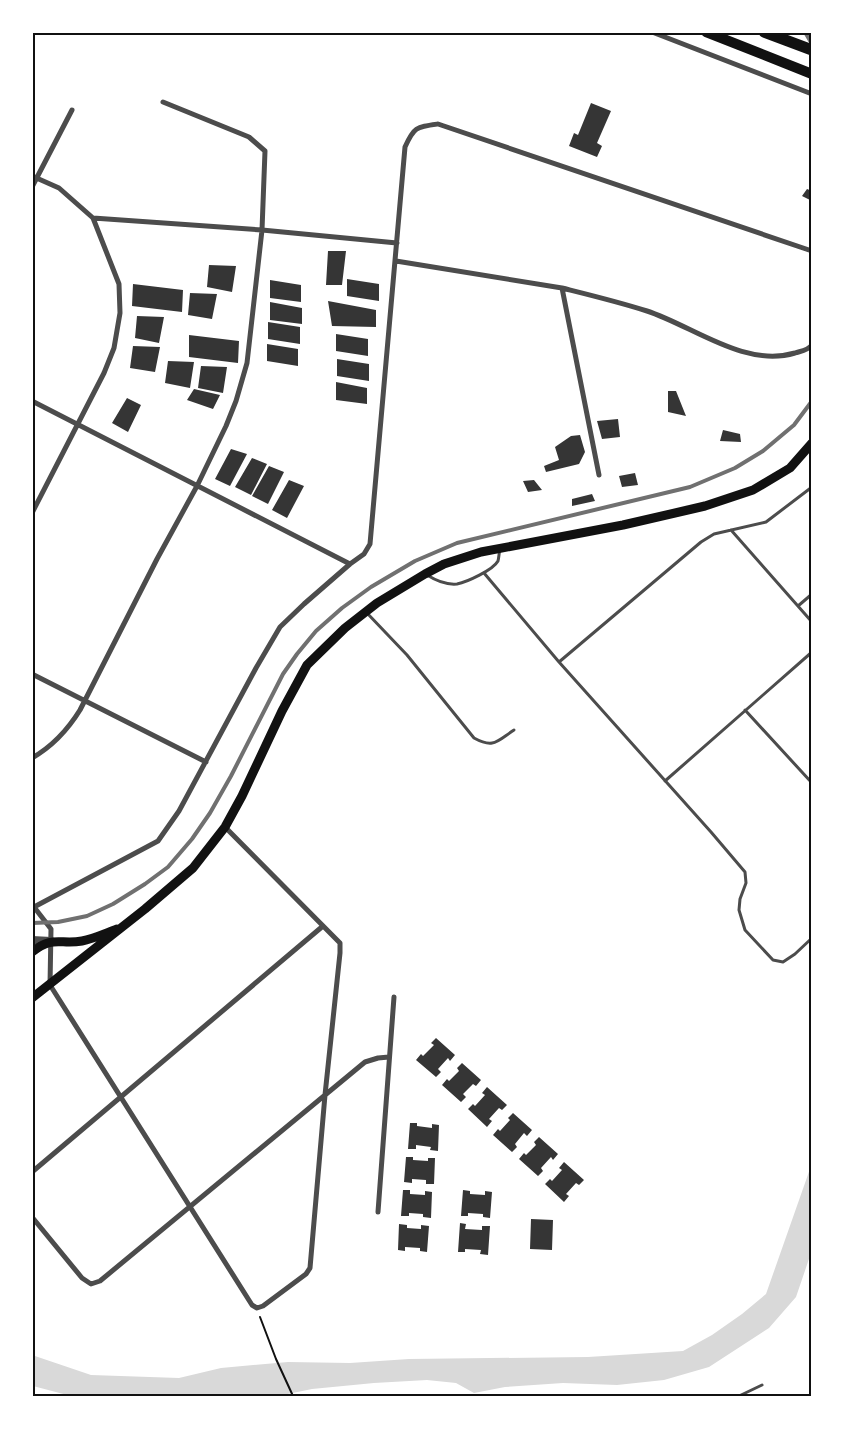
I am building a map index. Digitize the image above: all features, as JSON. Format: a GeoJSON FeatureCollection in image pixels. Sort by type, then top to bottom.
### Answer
{"type":"FeatureCollection","features":[{"type":"Feature","properties":{"kind":"highway"},"geometry":{"type":"LineString","coordinates":[[706,32],[812,74]]}},
{"type":"Feature","properties":{"kind":"highway"},"geometry":{"type":"LineString","coordinates":[[766,33],[812,50]]}},
{"type":"Feature","properties":{"kind":"main road"},"geometry":{"type":"LineString","coordinates":[[33,998],[145,910],[193,868],[225,827],[242,796],[282,711],[307,665],[346,628],[377,603],[444,564],[481,552],[623,525],[696,508],[745,493],[790,468],[812,443]]}},
{"type":"Feature","properties":{"kind":"main road"},"geometry":{"type":"LineString","coordinates":[[32,952],[51,941],[82,941],[124,926]]}},
{"type":"Feature","properties":{"kind":"street"},"geometry":{"type":"LineString","coordinates":[[652,32],[812,94]]}},
{"type":"Feature","properties":{"kind":"street"},"geometry":{"type":"LineString","coordinates":[[32,758],[47,750],[71,725],[85,702],[156,559],[197,486],[226,426],[236,401],[247,362],[262,230],[265,151],[248,137],[163,102]]}},
{"type":"Feature","properties":{"kind":"street"},"geometry":{"type":"LineString","coordinates":[[32,187],[35,177],[72,110]]}},
{"type":"Feature","properties":{"kind":"street"},"geometry":{"type":"LineString","coordinates":[[225,827],[340,943],[310,1268],[306,1274],[264,1306],[257,1308],[252,1305],[189,1207],[50,985],[51,930],[33,906],[158,841],[179,812],[280,627],[350,564],[364,554],[370,544],[405,147],[412,132],[422,126],[438,124],[812,251]]}},
{"type":"Feature","properties":{"kind":"street"},"geometry":{"type":"LineString","coordinates":[[32,513],[104,374],[114,348],[120,313],[119,284],[93,218],[59,188],[35,177]]}},
{"type":"Feature","properties":{"kind":"street"},"geometry":{"type":"LineString","coordinates":[[93,218],[262,230],[397,243]]}},
{"type":"Feature","properties":{"kind":"street"},"geometry":{"type":"LineString","coordinates":[[396,261],[562,288],[648,311],[736,350],[771,356],[791,354],[809,349],[812,345]]}},
{"type":"Feature","properties":{"kind":"street"},"geometry":{"type":"LineString","coordinates":[[562,288],[599,475]]}},
{"type":"Feature","properties":{"kind":"street"},"geometry":{"type":"LineString","coordinates":[[32,401],[350,564]]}},
{"type":"Feature","properties":{"kind":"street"},"geometry":{"type":"LineString","coordinates":[[32,674],[206,762]]}},
{"type":"Feature","properties":{"kind":"street"},"geometry":{"type":"LineString","coordinates":[[32,1172],[323,926]]}},
{"type":"Feature","properties":{"kind":"street"},"geometry":{"type":"LineString","coordinates":[[32,940],[51,941]]}},
{"type":"Feature","properties":{"kind":"street"},"geometry":{"type":"LineString","coordinates":[[378,1212],[394,997]]}},
{"type":"Feature","properties":{"kind":"street"},"geometry":{"type":"LineString","coordinates":[[32,1217],[82,1278],[91,1284],[100,1281],[365,1062],[389,1057]]}},
{"type":"Feature","properties":{"kind":"lane"},"geometry":{"type":"LineString","coordinates":[[559,662],[701,542],[714,534],[766,522],[812,487]]}},
{"type":"Feature","properties":{"kind":"lane"},"geometry":{"type":"LineString","coordinates":[[731,530],[812,622]]}},
{"type":"Feature","properties":{"kind":"lane"},"geometry":{"type":"LineString","coordinates":[[425,574],[437,581],[456,584],[484,573],[495,565],[500,549]]}},
{"type":"Feature","properties":{"kind":"lane"},"geometry":{"type":"LineString","coordinates":[[484,573],[559,662],[745,872],[746,882],[740,899],[739,910],[745,930],[773,960],[782,962],[795,954],[812,938]]}},
{"type":"Feature","properties":{"kind":"lane"},"geometry":{"type":"LineString","coordinates":[[798,606],[812,594]]}},
{"type":"Feature","properties":{"kind":"lane"},"geometry":{"type":"LineString","coordinates":[[366,612],[407,655],[474,738],[483,743],[493,744],[514,730]]}},
{"type":"Feature","properties":{"kind":"lane"},"geometry":{"type":"LineString","coordinates":[[665,781],[812,652]]}},
{"type":"Feature","properties":{"kind":"lane"},"geometry":{"type":"LineString","coordinates":[[745,710],[812,783]]}},
{"type":"Feature","properties":{"kind":"lane"},"geometry":{"type":"LineString","coordinates":[[739,1396],[762,1385]]}},
{"type":"Feature","properties":{"kind":"path"},"geometry":{"type":"LineString","coordinates":[[257,1308],[276,1359],[293,1396]]}},
{"type":"Feature","properties":{"kind":"shaded area"},"geometry":{"type":"Polygon","coordinates":[[[811,1166],[811,1253],[796,1297],[769,1328],[709,1367],[664,1380],[617,1385],[563,1383],[505,1387],[474,1393],[456,1383],[427,1380],[312,1389],[278,1396],[71,1396],[33,1386],[32,1355],[91,1375],[179,1378],[221,1368],[288,1362],[350,1363],[409,1359],[588,1357],[683,1351],[712,1335],[766,1294],[811,1166]]]}},
{"type":"Feature","properties":{"kind":"building"},"geometry":{"type":"Polygon","coordinates":[[[591,103],[611,111],[597,143],[602,146],[597,157],[569,146],[574,133],[578,135],[591,103]]]}},
{"type":"Feature","properties":{"kind":"building"},"geometry":{"type":"Polygon","coordinates":[[[807,189],[812,191],[812,201],[802,196],[807,189]]]}},
{"type":"Feature","properties":{"kind":"building"},"geometry":{"type":"Polygon","coordinates":[[[328,251],[346,251],[342,285],[326,285],[328,251]]]}},
{"type":"Feature","properties":{"kind":"building"},"geometry":{"type":"Polygon","coordinates":[[[209,265],[236,266],[232,292],[207,287],[209,265]]]}},
{"type":"Feature","properties":{"kind":"building"},"geometry":{"type":"Polygon","coordinates":[[[347,279],[379,284],[379,301],[347,296],[347,279]]]}},
{"type":"Feature","properties":{"kind":"building"},"geometry":{"type":"Polygon","coordinates":[[[270,280],[301,285],[301,302],[270,298],[270,280]]]}},
{"type":"Feature","properties":{"kind":"building"},"geometry":{"type":"Polygon","coordinates":[[[133,284],[183,290],[182,312],[132,306],[133,284]]]}},
{"type":"Feature","properties":{"kind":"building"},"geometry":{"type":"Polygon","coordinates":[[[190,293],[217,294],[212,319],[188,315],[190,293]]]}},
{"type":"Feature","properties":{"kind":"building"},"geometry":{"type":"Polygon","coordinates":[[[328,301],[376,310],[376,327],[332,326],[328,301]]]}},
{"type":"Feature","properties":{"kind":"building"},"geometry":{"type":"Polygon","coordinates":[[[270,302],[302,308],[302,324],[270,320],[270,302]]]}},
{"type":"Feature","properties":{"kind":"building"},"geometry":{"type":"Polygon","coordinates":[[[137,316],[164,317],[159,343],[135,338],[137,316]]]}},
{"type":"Feature","properties":{"kind":"building"},"geometry":{"type":"Polygon","coordinates":[[[268,322],[300,327],[300,344],[268,339],[268,322]]]}},
{"type":"Feature","properties":{"kind":"building"},"geometry":{"type":"Polygon","coordinates":[[[336,334],[368,339],[368,356],[336,351],[336,334]]]}},
{"type":"Feature","properties":{"kind":"building"},"geometry":{"type":"Polygon","coordinates":[[[189,335],[239,341],[238,363],[189,357],[189,335]]]}},
{"type":"Feature","properties":{"kind":"building"},"geometry":{"type":"Polygon","coordinates":[[[267,344],[298,349],[298,366],[267,361],[267,344]]]}},
{"type":"Feature","properties":{"kind":"building"},"geometry":{"type":"Polygon","coordinates":[[[133,346],[160,347],[155,372],[130,368],[133,346]]]}},
{"type":"Feature","properties":{"kind":"building"},"geometry":{"type":"Polygon","coordinates":[[[337,359],[369,364],[369,381],[337,376],[337,359]]]}},
{"type":"Feature","properties":{"kind":"building"},"geometry":{"type":"Polygon","coordinates":[[[168,361],[194,362],[190,388],[165,383],[168,361]]]}},
{"type":"Feature","properties":{"kind":"building"},"geometry":{"type":"Polygon","coordinates":[[[201,366],[227,367],[223,393],[198,388],[201,366]]]}},
{"type":"Feature","properties":{"kind":"building"},"geometry":{"type":"Polygon","coordinates":[[[336,382],[367,388],[367,404],[336,400],[336,382]]]}},
{"type":"Feature","properties":{"kind":"building"},"geometry":{"type":"Polygon","coordinates":[[[194,389],[220,395],[213,409],[187,400],[194,389]]]}},
{"type":"Feature","properties":{"kind":"building"},"geometry":{"type":"Polygon","coordinates":[[[668,391],[676,391],[686,416],[668,412],[668,391]]]}},
{"type":"Feature","properties":{"kind":"building"},"geometry":{"type":"Polygon","coordinates":[[[127,398],[141,405],[128,432],[112,423],[127,398]]]}},
{"type":"Feature","properties":{"kind":"building"},"geometry":{"type":"Polygon","coordinates":[[[618,419],[620,437],[602,439],[597,421],[618,419]]]}},
{"type":"Feature","properties":{"kind":"building"},"geometry":{"type":"Polygon","coordinates":[[[723,430],[740,434],[741,442],[720,441],[723,430]]]}},
{"type":"Feature","properties":{"kind":"building"},"geometry":{"type":"Polygon","coordinates":[[[580,435],[585,452],[579,464],[546,472],[544,466],[559,460],[555,447],[571,436],[580,435]]]}},
{"type":"Feature","properties":{"kind":"building"},"geometry":{"type":"Polygon","coordinates":[[[231,449],[247,454],[230,486],[215,479],[231,449]]]}},
{"type":"Feature","properties":{"kind":"building"},"geometry":{"type":"Polygon","coordinates":[[[252,458],[267,464],[251,495],[235,487],[252,458]]]}},
{"type":"Feature","properties":{"kind":"building"},"geometry":{"type":"Polygon","coordinates":[[[269,466],[284,472],[268,504],[252,496],[269,466]]]}},
{"type":"Feature","properties":{"kind":"building"},"geometry":{"type":"Polygon","coordinates":[[[635,473],[638,485],[622,487],[619,476],[635,473]]]}},
{"type":"Feature","properties":{"kind":"building"},"geometry":{"type":"Polygon","coordinates":[[[289,480],[304,486],[287,518],[272,510],[289,480]]]}},
{"type":"Feature","properties":{"kind":"building"},"geometry":{"type":"Polygon","coordinates":[[[534,480],[542,490],[528,492],[523,481],[534,480]]]}},
{"type":"Feature","properties":{"kind":"building"},"geometry":{"type":"Polygon","coordinates":[[[592,494],[595,501],[572,506],[572,499],[592,494]]]}},
{"type":"Feature","properties":{"kind":"building"},"geometry":{"type":"Polygon","coordinates":[[[436,1038],[455,1055],[450,1061],[448,1058],[438,1069],[441,1072],[436,1077],[416,1060],[434,1045],[431,1043],[436,1038]]]}},
{"type":"Feature","properties":{"kind":"building"},"geometry":{"type":"Polygon","coordinates":[[[462,1063],[481,1080],[476,1086],[473,1084],[463,1094],[466,1097],[461,1102],[442,1085],[459,1071],[457,1068],[462,1063]]]}},
{"type":"Feature","properties":{"kind":"building"},"geometry":{"type":"Polygon","coordinates":[[[487,1087],[507,1105],[502,1110],[499,1108],[489,1119],[492,1121],[487,1127],[468,1109],[473,1104],[475,1106],[485,1095],[482,1093],[487,1087]]]}},
{"type":"Feature","properties":{"kind":"building"},"geometry":{"type":"Polygon","coordinates":[[[513,1113],[532,1130],[527,1136],[524,1133],[515,1144],[517,1147],[512,1152],[493,1135],[498,1129],[500,1131],[510,1120],[508,1118],[513,1113]]]}},
{"type":"Feature","properties":{"kind":"building"},"geometry":{"type":"Polygon","coordinates":[[[410,1123],[417,1123],[417,1126],[432,1128],[432,1124],[439,1125],[438,1151],[430,1150],[431,1147],[416,1145],[416,1149],[408,1149],[410,1123]]]}},
{"type":"Feature","properties":{"kind":"building"},"geometry":{"type":"Polygon","coordinates":[[[539,1137],[558,1154],[553,1160],[551,1157],[541,1168],[543,1171],[538,1176],[519,1159],[536,1145],[534,1142],[539,1137]]]}},
{"type":"Feature","properties":{"kind":"building"},"geometry":{"type":"Polygon","coordinates":[[[406,1157],[413,1157],[413,1160],[428,1161],[428,1158],[435,1158],[434,1184],[426,1184],[426,1180],[412,1179],[412,1183],[404,1182],[406,1157]]]}},
{"type":"Feature","properties":{"kind":"building"},"geometry":{"type":"Polygon","coordinates":[[[564,1162],[584,1180],[579,1185],[576,1183],[566,1194],[569,1196],[564,1202],[545,1184],[550,1179],[552,1181],[562,1170],[559,1168],[564,1162]]]}},
{"type":"Feature","properties":{"kind":"building"},"geometry":{"type":"Polygon","coordinates":[[[403,1190],[410,1190],[410,1194],[425,1195],[425,1191],[432,1192],[431,1218],[423,1217],[423,1214],[409,1213],[409,1216],[401,1216],[403,1190]]]}},
{"type":"Feature","properties":{"kind":"building"},"geometry":{"type":"Polygon","coordinates":[[[463,1190],[470,1191],[470,1194],[485,1195],[485,1191],[492,1192],[490,1218],[483,1217],[483,1214],[468,1213],[468,1216],[461,1216],[463,1190]]]}},
{"type":"Feature","properties":{"kind":"building"},"geometry":{"type":"Polygon","coordinates":[[[531,1219],[553,1220],[552,1250],[530,1249],[531,1219]]]}},
{"type":"Feature","properties":{"kind":"building"},"geometry":{"type":"Polygon","coordinates":[[[460,1223],[466,1224],[465,1229],[482,1230],[482,1226],[490,1226],[488,1255],[480,1254],[481,1250],[465,1249],[465,1252],[458,1252],[460,1223]]]}},
{"type":"Feature","properties":{"kind":"building"},"geometry":{"type":"Polygon","coordinates":[[[399,1224],[407,1225],[407,1228],[421,1229],[421,1225],[429,1226],[427,1252],[420,1251],[420,1248],[405,1247],[405,1251],[398,1250],[399,1224]]]}},
{"type":"Feature","properties":{"kind":"railway"},"geometry":{"type":"LineString","coordinates":[[805,32],[812,44]]}},
{"type":"Feature","properties":{"kind":"railway"},"geometry":{"type":"LineString","coordinates":[[32,923],[58,922],[87,916],[113,904],[168,867],[192,839],[210,813],[283,674],[297,654],[316,631],[342,608],[371,587],[415,561],[457,543],[690,487],[735,468],[763,451],[794,425],[812,401]]}}]}
